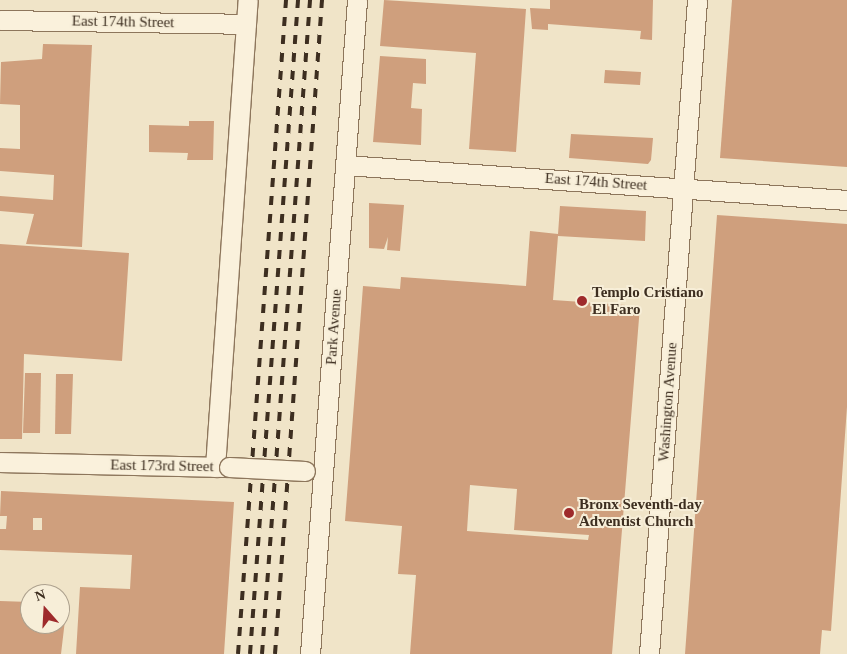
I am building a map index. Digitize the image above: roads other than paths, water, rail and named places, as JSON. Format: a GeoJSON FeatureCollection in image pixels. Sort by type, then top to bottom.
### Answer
{"type":"FeatureCollection","features":[{"type":"Feature","properties":{"kind":"street"},"geometry":{"type":"LineString","coordinates":[[222,467],[248,0]]}},
{"type":"Feature","properties":{"kind":"street","name":"Park Avenue"},"geometry":{"type":"LineString","coordinates":[[310,654],[314,472],[345,165],[357,0]]}},
{"type":"Feature","properties":{"kind":"street","name":"Washington Avenue"},"geometry":{"type":"LineString","coordinates":[[649,654],[697,0]]}},
{"type":"Feature","properties":{"kind":"street","name":"East 174th Street"},"geometry":{"type":"LineString","coordinates":[[0,20],[246,24]]}},
{"type":"Feature","properties":{"kind":"street","name":"East 174th Street"},"geometry":{"type":"LineString","coordinates":[[345,165],[847,200]]}},
{"type":"Feature","properties":{"kind":"street","name":"East 173rd Street"},"geometry":{"type":"LineString","coordinates":[[0,462],[222,467],[314,472]]}},
{"type":"Feature","properties":{"kind":"railway"},"geometry":{"type":"LineString","coordinates":[[238,654],[286,0]]}},
{"type":"Feature","properties":{"kind":"railway"},"geometry":{"type":"LineString","coordinates":[[250,654],[298,0]]}},
{"type":"Feature","properties":{"kind":"railway"},"geometry":{"type":"LineString","coordinates":[[262,654],[310,0]]}},
{"type":"Feature","properties":{"kind":"railway"},"geometry":{"type":"LineString","coordinates":[[275,654],[322,0]]}},
{"type":"Feature","properties":{"kind":"place","name":"Templo Cristiano El Faro"},"geometry":{"type":"Point","coordinates":[582,301]}},
{"type":"Feature","properties":{"kind":"place","name":"Bronx Seventh-day Adventist Church"},"geometry":{"type":"Point","coordinates":[569,513]}}]}
